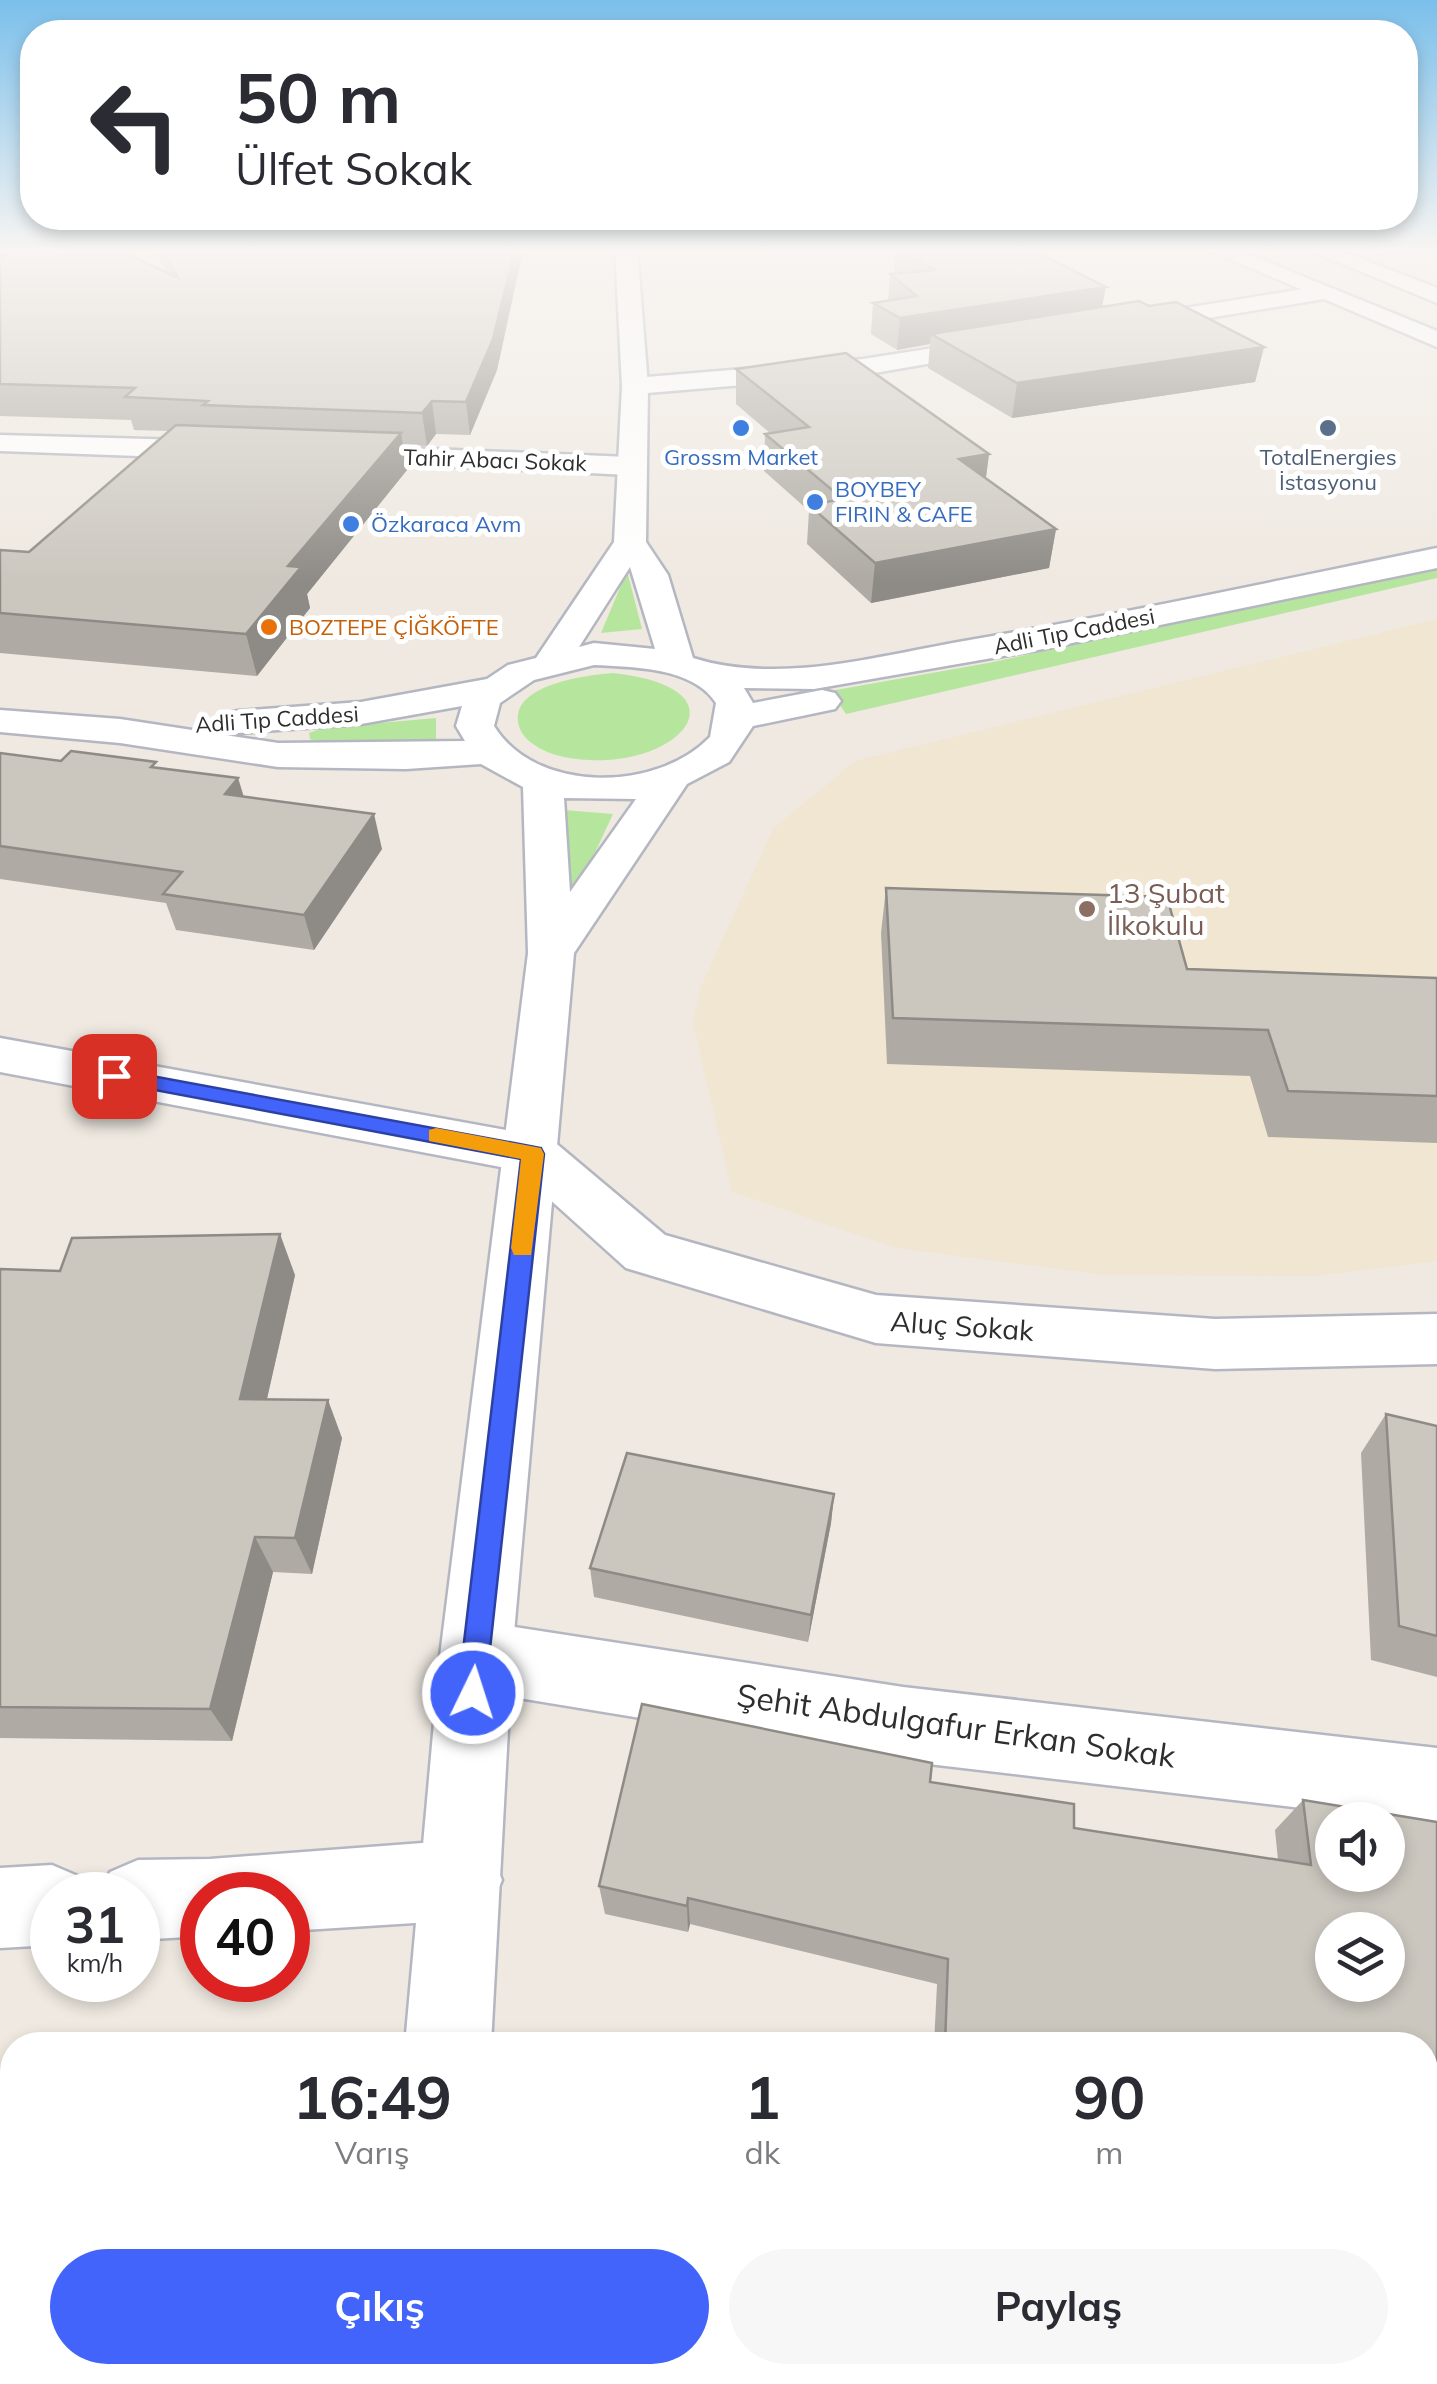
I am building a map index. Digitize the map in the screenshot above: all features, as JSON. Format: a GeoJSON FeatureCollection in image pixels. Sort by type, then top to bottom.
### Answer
{"type":"FeatureCollection","features":[{"type":"Feature","properties":{"kind":"street"},"geometry":{"type":"LineString","coordinates":[[552,661],[630,542],[636,482],[629,466],[633,359]]}},
{"type":"Feature","properties":{"kind":"street"},"geometry":{"type":"LineString","coordinates":[[635,386],[863,367],[911,359]]}},
{"type":"Feature","properties":{"kind":"street"},"geometry":{"type":"LineString","coordinates":[[0,443],[259,451]]}},
{"type":"Feature","properties":{"kind":"street","name":"Tahir Abacı Sokak"},"geometry":{"type":"LineString","coordinates":[[298,452],[629,466]]}},
{"type":"Feature","properties":{"kind":"street"},"geometry":{"type":"LineString","coordinates":[[492,689],[476,709],[474,730],[484,752],[507,770],[542,782],[585,789],[630,787],[671,778],[706,762],[729,741],[737,718],[730,696],[692,669],[652,576],[630,542]]}},
{"type":"Feature","properties":{"kind":"street","name":"Adli Tıp Caddesi"},"geometry":{"type":"LineString","coordinates":[[120,731],[362,714],[492,689],[519,672],[594,654],[636,655],[692,669],[814,678],[1038,639],[1437,558]]}},
{"type":"Feature","properties":{"kind":"street","name":"Adli Tıp Caddesi"},"geometry":{"type":"LineString","coordinates":[[737,718],[1437,578]]}},
{"type":"Feature","properties":{"kind":"street","name":"Adli Tıp Caddesi"},"geometry":{"type":"LineString","coordinates":[[0,722],[120,731],[278,755],[406,757],[484,752]]}},
{"type":"Feature","properties":{"kind":"street"},"geometry":{"type":"LineString","coordinates":[[551,953],[671,778]]}},
{"type":"Feature","properties":{"kind":"street"},"geometry":{"type":"LineString","coordinates":[[449,2032],[476,1656],[533,1154],[551,953],[542,782]]}},
{"type":"Feature","properties":{"kind":"street"},"geometry":{"type":"LineString","coordinates":[[0,1055],[533,1154]]}},
{"type":"Feature","properties":{"kind":"street","name":"Aluç Sokak"},"geometry":{"type":"LineString","coordinates":[[533,1154],[646,1252],[876,1319],[1214,1344],[1437,1339]]}},
{"type":"Feature","properties":{"kind":"street","name":"Şehit Abdulgafur Erkan Sokak"},"geometry":{"type":"LineString","coordinates":[[476,1656],[903,1724],[1437,1786]]}},
{"type":"Feature","properties":{"kind":"street"},"geometry":{"type":"LineString","coordinates":[[310,1889],[462,1880]]}},
{"type":"Feature","properties":{"kind":"street"},"geometry":{"type":"LineString","coordinates":[[0,1908],[30,1906]]}},
{"type":"Feature","properties":{"kind":"shaded area","name":"13 Şubat İlkokulu"},"geometry":{"type":"Polygon","coordinates":[[[1437,619],[1437,1261],[1314,1276],[1106,1275],[897,1248],[732,1192],[693,1023],[700,989],[773,829],[855,761],[1437,619]]]}},
{"type":"Feature","properties":{"kind":"green space"},"geometry":{"type":"Polygon","coordinates":[[[1437,568],[1437,578],[846,714],[830,691],[988,663],[1437,568]]]}},
{"type":"Feature","properties":{"kind":"green space"},"geometry":{"type":"Polygon","coordinates":[[[627,571],[642,629],[601,633],[627,571]]]}},
{"type":"Feature","properties":{"kind":"green space"},"geometry":{"type":"Polygon","coordinates":[[[613,673],[657,682],[682,696],[690,712],[683,729],[665,744],[638,755],[603,760],[552,754],[523,735],[518,714],[535,692],[568,680],[613,673]]]}},
{"type":"Feature","properties":{"kind":"green space"},"geometry":{"type":"Polygon","coordinates":[[[436,718],[436,739],[319,743],[310,739],[309,733],[323,728],[436,718]]]}},
{"type":"Feature","properties":{"kind":"green space"},"geometry":{"type":"Polygon","coordinates":[[[564,810],[613,814],[571,904],[564,810]]]}},
{"type":"Feature","properties":{"kind":"building"},"geometry":{"type":"Polygon","coordinates":[[[0,359],[484,359],[466,402],[432,401],[422,413],[203,405],[208,401],[125,397],[135,388],[0,384],[0,359]]]}},
{"type":"Feature","properties":{"kind":"building"},"geometry":{"type":"Polygon","coordinates":[[[803,359],[855,359],[989,454],[959,459],[1056,529],[875,563],[809,505],[843,499],[765,434],[809,427],[736,369],[803,359]]]}},
{"type":"Feature","properties":{"kind":"building"},"geometry":{"type":"Polygon","coordinates":[[[975,359],[1180,359],[1017,383],[975,359]]]}},
{"type":"Feature","properties":{"kind":"building"},"geometry":{"type":"Polygon","coordinates":[[[176,425],[401,433],[288,566],[301,567],[246,634],[0,613],[0,550],[29,552],[176,425]]]}},
{"type":"Feature","properties":{"kind":"building"},"geometry":{"type":"Polygon","coordinates":[[[71,751],[156,762],[151,767],[238,778],[225,794],[374,814],[304,915],[163,894],[182,872],[0,846],[0,753],[61,761],[71,751]]]}},
{"type":"Feature","properties":{"kind":"building"},"geometry":{"type":"Polygon","coordinates":[[[886,888],[1167,897],[1187,969],[1437,978],[1437,1096],[1288,1091],[1268,1030],[893,1018],[886,888]]]}},
{"type":"Feature","properties":{"kind":"building"},"geometry":{"type":"Polygon","coordinates":[[[280,1234],[240,1399],[328,1400],[295,1538],[255,1537],[210,1709],[0,1707],[0,1269],[60,1271],[72,1238],[280,1234]]]}},
{"type":"Feature","properties":{"kind":"building"},"geometry":{"type":"Polygon","coordinates":[[[1386,1414],[1437,1426],[1437,1636],[1399,1626],[1386,1414]]]}},
{"type":"Feature","properties":{"kind":"building"},"geometry":{"type":"Polygon","coordinates":[[[627,1453],[834,1494],[811,1615],[590,1568],[627,1453]]]}},
{"type":"Feature","properties":{"kind":"building"},"geometry":{"type":"Polygon","coordinates":[[[642,1704],[932,1763],[930,1782],[1074,1804],[1074,1828],[1311,1865],[1303,1800],[1315,1802],[1315,1892],[1405,1892],[1405,1817],[1437,1822],[1437,2032],[945,2032],[948,1959],[688,1898],[687,1906],[599,1886],[642,1704]]]}},
{"type":"Feature","properties":{"kind":"slow traffic"},"geometry":{"type":"LineString","coordinates":[[436,1136],[533,1154],[522,1248]]}},
{"type":"Feature","properties":{"kind":"place","name":"Grossm Market"},"geometry":{"type":"Point","coordinates":[741,428]}},
{"type":"Feature","properties":{"kind":"place","name":"TotalEnergies İstasyonu"},"geometry":{"type":"Point","coordinates":[1328,428]}},
{"type":"Feature","properties":{"kind":"place","name":"BOYBEY FIRIN & CAFE"},"geometry":{"type":"Point","coordinates":[815,502]}},
{"type":"Feature","properties":{"kind":"place","name":"Özkaraca Avm"},"geometry":{"type":"Point","coordinates":[351,524]}},
{"type":"Feature","properties":{"kind":"place","name":"BOZTEPE ÇİĞKÖFTE"},"geometry":{"type":"Point","coordinates":[269,627]}},
{"type":"Feature","properties":{"kind":"place","name":"13 Şubat İlkokulu"},"geometry":{"type":"Point","coordinates":[1087,909]}},
{"type":"Feature","properties":{"kind":"route"},"geometry":{"type":"LineString","coordinates":[[114,1076],[533,1154],[473,1693]]}}]}
